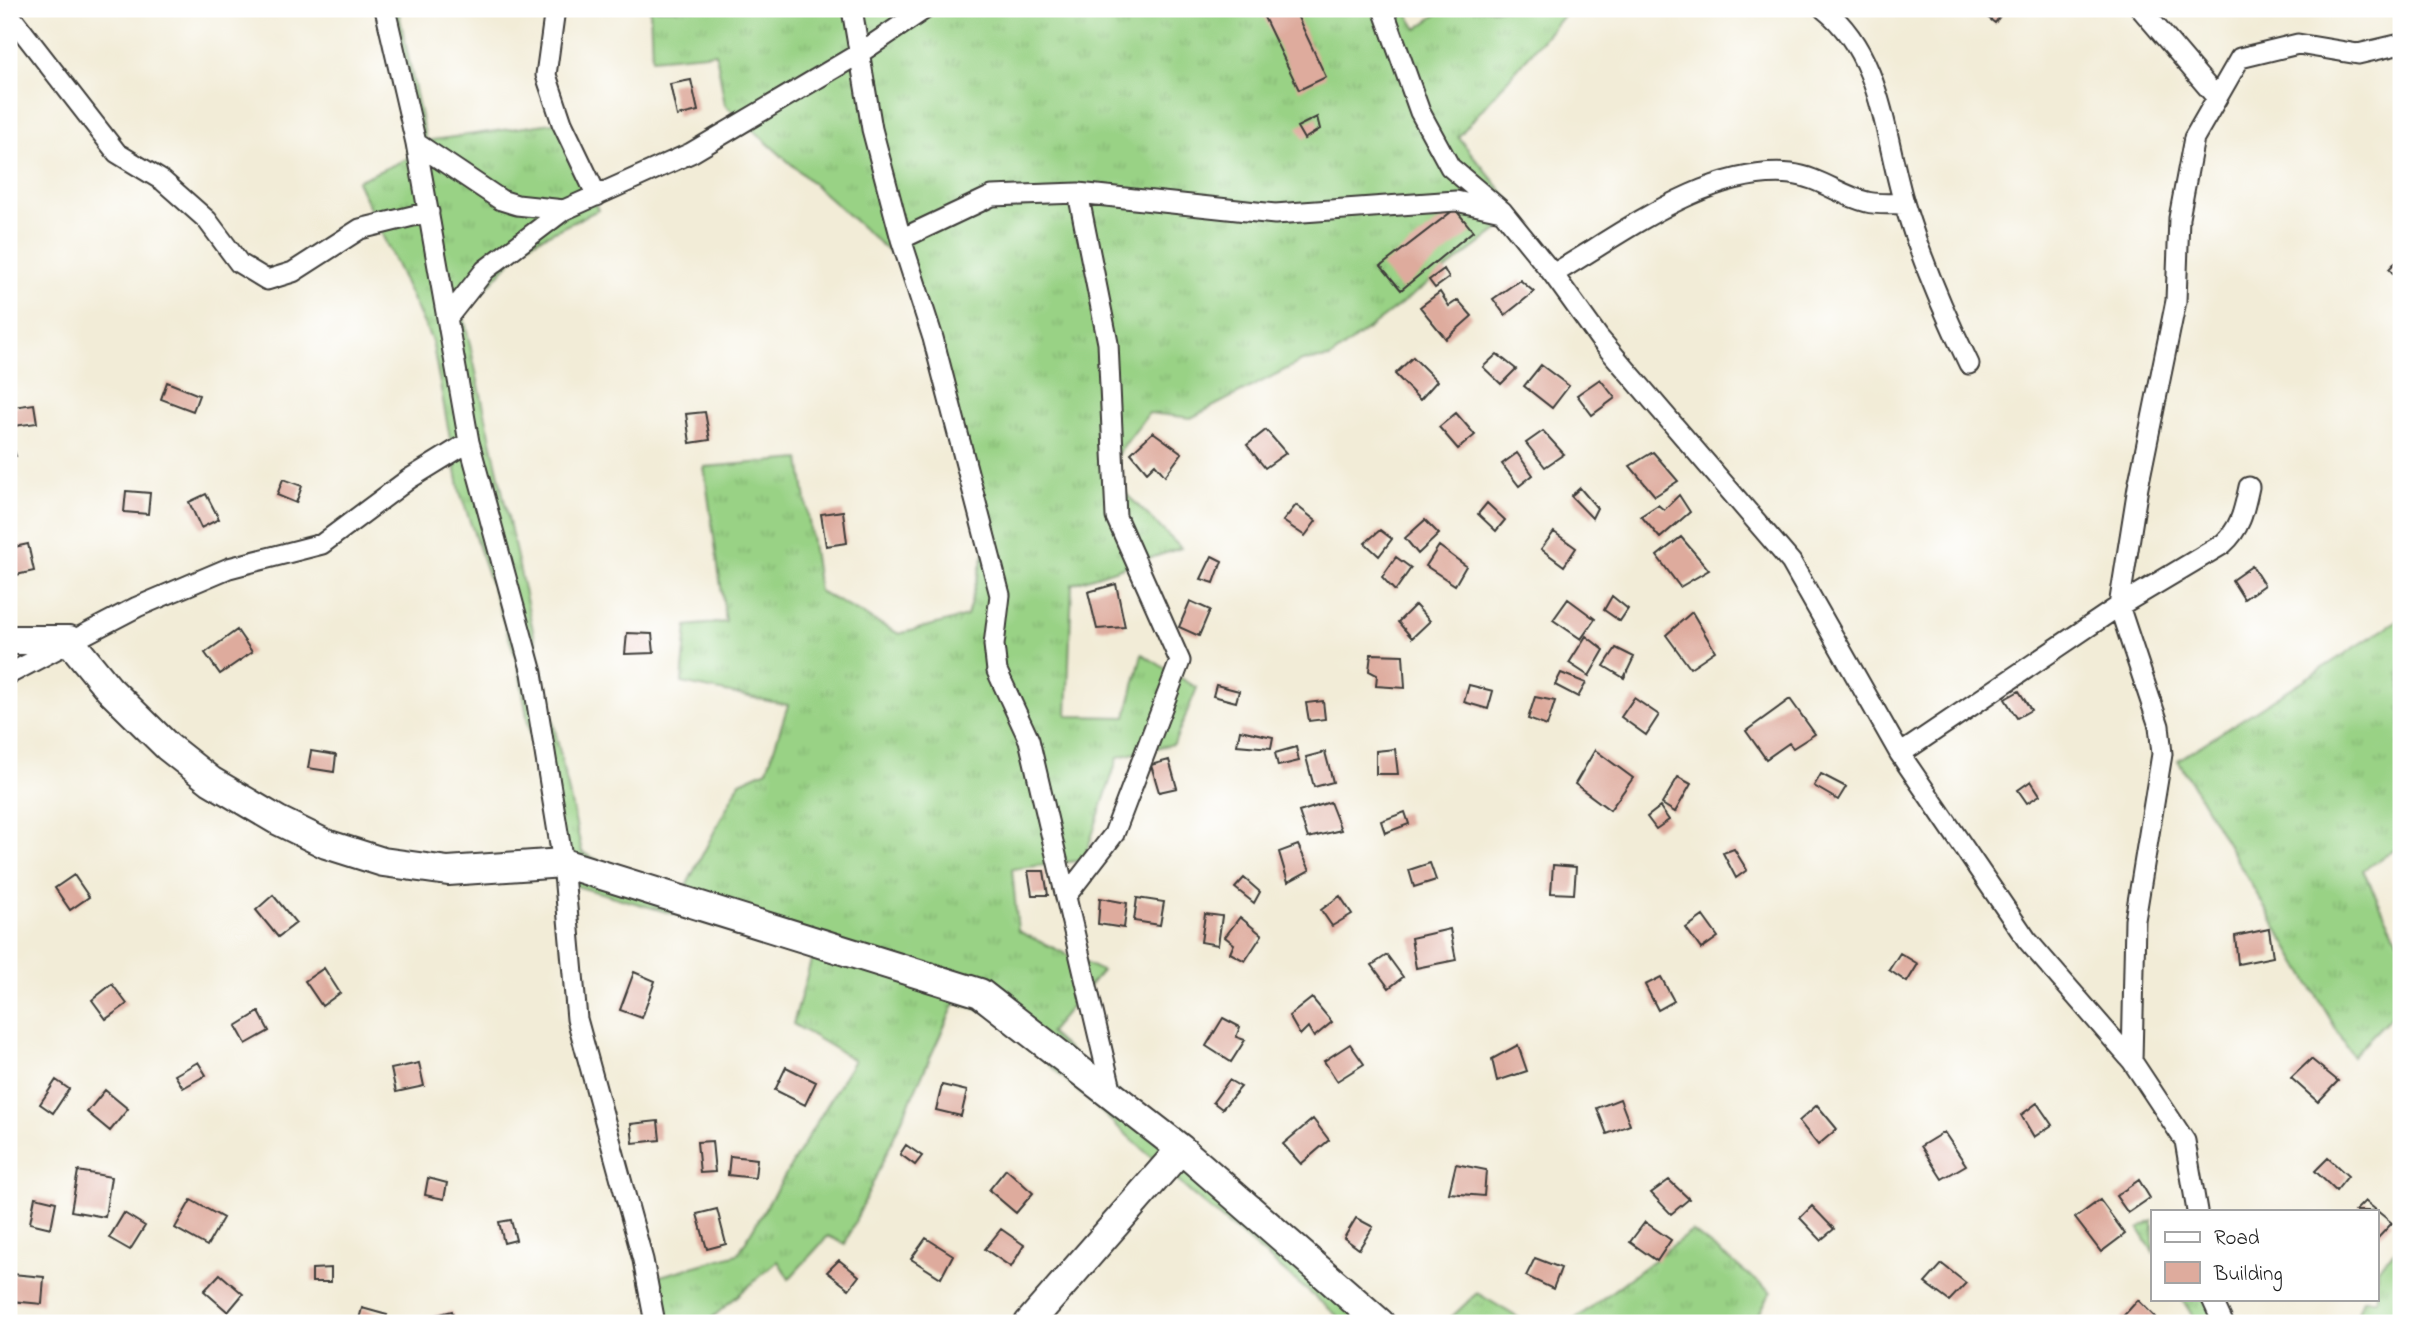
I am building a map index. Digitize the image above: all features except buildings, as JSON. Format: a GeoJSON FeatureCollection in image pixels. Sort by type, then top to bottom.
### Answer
{"type":"FeatureCollection","features":[{"type":"Feature","properties":{"kind":"street"},"geometry":{"type":"LineString","coordinates":[[386,9],[416,143],[449,317],[469,442],[532,673],[563,863],[577,1019],[642,1253],[655,1323]]}},
{"type":"Feature","properties":{"kind":"street"},"geometry":{"type":"LineString","coordinates":[[555,9],[546,75],[562,123],[597,196]]}},
{"type":"Feature","properties":{"kind":"street"},"geometry":{"type":"LineString","coordinates":[[852,9],[873,129],[901,239],[933,338],[1000,595],[994,645],[997,671],[1028,740],[1112,1093]]}},
{"type":"Feature","properties":{"kind":"street"},"geometry":{"type":"LineString","coordinates":[[449,317],[485,270],[565,210],[691,153],[860,53],[925,9]]}},
{"type":"Feature","properties":{"kind":"street"},"geometry":{"type":"LineString","coordinates":[[1383,9],[1420,112],[1450,167],[1502,211],[1553,274],[1599,338],[1791,562],[1900,754],[2027,940],[2132,1061],[2185,1141],[2197,1210]]}},
{"type":"Feature","properties":{"kind":"street"},"geometry":{"type":"LineString","coordinates":[[1824,9],[1854,39],[1872,73],[1904,204],[1930,283],[1969,364]]}},
{"type":"Feature","properties":{"kind":"street"},"geometry":{"type":"LineString","coordinates":[[2141,9],[2217,98]]}},
{"type":"Feature","properties":{"kind":"street"},"geometry":{"type":"LineString","coordinates":[[9,14],[117,153],[163,181],[207,220],[239,263],[267,280],[293,272],[360,229],[429,212]]}},
{"type":"Feature","properties":{"kind":"street"},"geometry":{"type":"LineString","coordinates":[[2132,1061],[2136,920],[2162,754],[2159,726],[2119,606],[2138,488],[2176,301],[2179,218],[2194,138],[2240,58],[2298,44],[2358,54],[2401,44]]}},
{"type":"Feature","properties":{"kind":"street"},"geometry":{"type":"LineString","coordinates":[[416,143],[501,200],[517,205],[565,210]]}},
{"type":"Feature","properties":{"kind":"street"},"geometry":{"type":"LineString","coordinates":[[1553,274],[1694,192],[1757,173],[1794,174],[1830,185],[1866,202],[1904,204]]}},
{"type":"Feature","properties":{"kind":"street"},"geometry":{"type":"LineString","coordinates":[[901,239],[992,196],[1078,193],[1275,214],[1456,201],[1502,211]]}},
{"type":"Feature","properties":{"kind":"street"},"geometry":{"type":"LineString","coordinates":[[1066,896],[1114,834],[1180,661],[1116,517],[1108,343],[1078,193]]}},
{"type":"Feature","properties":{"kind":"street"},"geometry":{"type":"LineString","coordinates":[[9,674],[69,640],[137,607],[229,568],[322,544],[409,478],[469,442]]}},
{"type":"Feature","properties":{"kind":"street"},"geometry":{"type":"LineString","coordinates":[[1900,754],[2119,606],[2223,544],[2235,533],[2241,521],[2249,487]]}},
{"type":"Feature","properties":{"kind":"street"},"geometry":{"type":"LineString","coordinates":[[9,640],[69,640]]}},
{"type":"Feature","properties":{"kind":"street"},"geometry":{"type":"LineString","coordinates":[[69,640],[108,688],[168,747],[211,780],[277,820],[326,844],[383,862],[448,871],[563,863],[960,984],[980,993],[1181,1149],[1380,1323]]}},
{"type":"Feature","properties":{"kind":"street"},"geometry":{"type":"LineString","coordinates":[[1030,1323],[1181,1149]]}},
{"type":"Feature","properties":{"kind":"street"},"geometry":{"type":"LineString","coordinates":[[2212,1300],[2223,1323]]}},
{"type":"Feature","properties":{"kind":"green space"},"geometry":{"type":"Polygon","coordinates":[[[376,9],[398,9],[426,141],[559,122],[598,210],[526,245],[463,313],[582,852],[634,880],[684,890],[740,782],[767,770],[788,705],[682,683],[687,626],[726,622],[704,467],[800,459],[819,591],[899,634],[967,616],[992,524],[904,265],[725,105],[716,53],[652,59],[650,9],[1404,9],[1417,29],[1444,9],[1569,9],[1458,137],[1520,213],[1330,358],[1302,361],[1191,418],[1149,413],[1104,472],[1181,548],[1072,584],[1067,716],[1126,717],[1142,654],[1197,688],[1174,744],[1118,757],[1084,860],[1012,869],[1018,931],[1102,971],[1049,1033],[1389,1323],[1346,1323],[1192,1194],[992,1013],[955,1003],[845,1244],[828,1236],[789,1279],[778,1261],[706,1323],[667,1323],[657,1277],[738,1254],[854,1060],[793,1024],[813,954],[555,880],[518,664],[460,492],[432,341],[357,181],[409,158],[376,9]]]}},
{"type":"Feature","properties":{"kind":"green space"},"geometry":{"type":"Polygon","coordinates":[[[2401,618],[2401,846],[2363,870],[2401,947],[2401,1006],[2352,1056],[2178,760],[2401,618]]]}},
{"type":"Feature","properties":{"kind":"green space"},"geometry":{"type":"Polygon","coordinates":[[[2151,1222],[2151,1249],[2139,1229],[2151,1222]]]}},
{"type":"Feature","properties":{"kind":"green space"},"geometry":{"type":"Polygon","coordinates":[[[1692,1231],[1771,1292],[1754,1323],[1570,1323],[1692,1231]]]}},
{"type":"Feature","properties":{"kind":"green space"},"geometry":{"type":"Polygon","coordinates":[[[2401,1245],[2401,1323],[2354,1323],[2363,1300],[2378,1300],[2378,1267],[2401,1245]]]}},
{"type":"Feature","properties":{"kind":"green space"},"geometry":{"type":"Polygon","coordinates":[[[1477,1293],[1527,1323],[1445,1323],[1477,1293]]]}},
{"type":"Feature","properties":{"kind":"green space"},"geometry":{"type":"Polygon","coordinates":[[[2183,1300],[2223,1300],[2225,1311],[2239,1323],[2197,1323],[2183,1300]]]}}]}
